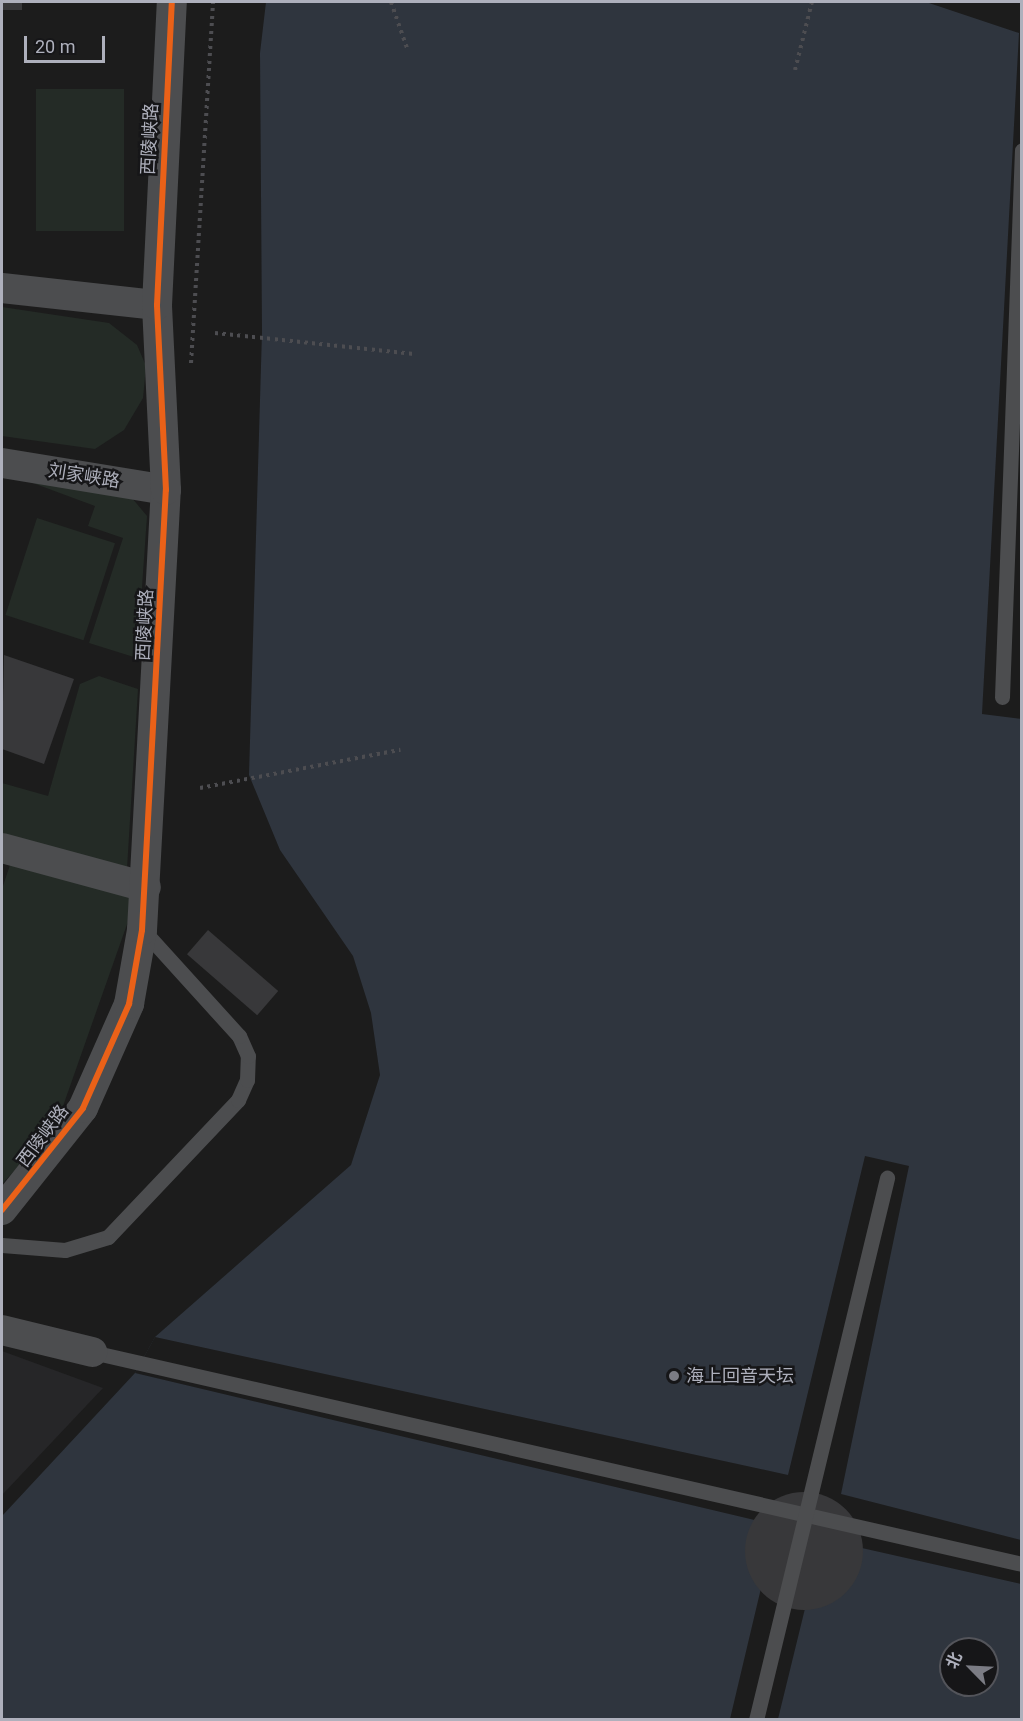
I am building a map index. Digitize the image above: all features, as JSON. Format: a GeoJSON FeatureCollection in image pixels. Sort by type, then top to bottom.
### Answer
{"type":"FeatureCollection","features":[{"type":"Feature","properties":{"kind":"street","name":"西陵峡路"},"geometry":{"type":"LineString","coordinates":[[2,1210],[83,1108],[129,1004],[142,930],[166,490],[157,305],[172,2]]}},
{"type":"Feature","properties":{"kind":"street"},"geometry":{"type":"LineString","coordinates":[[2,288],[157,305]]}},
{"type":"Feature","properties":{"kind":"street","name":"刘家峡路"},"geometry":{"type":"LineString","coordinates":[[2,463],[166,490]]}},
{"type":"Feature","properties":{"kind":"street"},"geometry":{"type":"LineString","coordinates":[[2,848],[146,887]]}},
{"type":"Feature","properties":{"kind":"street"},"geometry":{"type":"LineString","coordinates":[[2,1330],[92,1352]]}},
{"type":"Feature","properties":{"kind":"lane"},"geometry":{"type":"LineString","coordinates":[[1002,697],[1022,150]]}},
{"type":"Feature","properties":{"kind":"lane"},"geometry":{"type":"LineString","coordinates":[[2,1245],[65,1250],[108,1237],[238,1100],[247,1080],[248,1056],[239,1036],[142,930]]}},
{"type":"Feature","properties":{"kind":"lane"},"geometry":{"type":"LineString","coordinates":[[756,1719],[887,1178]]}},
{"type":"Feature","properties":{"kind":"lane"},"geometry":{"type":"LineString","coordinates":[[92,1352],[807,1511],[1022,1564]]}},
{"type":"Feature","properties":{"kind":"path"},"geometry":{"type":"LineString","coordinates":[[391,2],[408,51]]}},
{"type":"Feature","properties":{"kind":"path"},"geometry":{"type":"LineString","coordinates":[[795,70],[812,2]]}},
{"type":"Feature","properties":{"kind":"path"},"geometry":{"type":"LineString","coordinates":[[215,333],[414,354]]}},
{"type":"Feature","properties":{"kind":"path"},"geometry":{"type":"LineString","coordinates":[[200,788],[400,750]]}},
{"type":"Feature","properties":{"kind":"shaded area"},"geometry":{"type":"Polygon","coordinates":[[[266,2],[926,2],[1019,33],[982,714],[1022,719],[1021,1719],[2,1719],[2,1516],[135,1373],[155,1337],[351,1165],[380,1075],[371,1013],[353,956],[280,850],[249,775],[262,332],[260,53],[266,2]]]}},
{"type":"Feature","properties":{"kind":"shaded area"},"geometry":{"type":"Polygon","coordinates":[[[36,89],[124,89],[124,231],[36,231],[36,89]]]}},
{"type":"Feature","properties":{"kind":"shaded area"},"geometry":{"type":"Polygon","coordinates":[[[2,307],[109,323],[137,345],[146,366],[143,398],[124,430],[95,449],[2,436],[2,307]]]}},
{"type":"Feature","properties":{"kind":"shaded area"},"geometry":{"type":"Polygon","coordinates":[[[22,479],[132,498],[147,516],[137,658],[89,643],[123,538],[88,526],[95,506],[22,479]]]}},
{"type":"Feature","properties":{"kind":"shaded area"},"geometry":{"type":"Polygon","coordinates":[[[37,518],[115,543],[83,640],[5,615],[37,518]]]}},
{"type":"Feature","properties":{"kind":"shaded area"},"geometry":{"type":"Polygon","coordinates":[[[99,676],[138,689],[127,869],[2,834],[2,783],[48,796],[80,684],[99,676]]]}},
{"type":"Feature","properties":{"kind":"shaded area"},"geometry":{"type":"Polygon","coordinates":[[[15,850],[138,893],[56,1126],[2,1184],[2,889],[15,850]]]}},
{"type":"Feature","properties":{"kind":"shaded area"},"geometry":{"type":"Polygon","coordinates":[[[2,1351],[103,1388],[2,1495],[2,1351]]]}},
{"type":"Feature","properties":{"kind":"pier"},"geometry":{"type":"Polygon","coordinates":[[[865,1156],[909,1166],[841,1494],[1021,1540],[1021,1584],[822,1539],[778,1719],[730,1719],[776,1525],[135,1373],[155,1337],[788,1475],[865,1156]]]}},
{"type":"Feature","properties":{"kind":"building"},"geometry":{"type":"Polygon","coordinates":[[[2,2],[22,2],[22,10],[2,10],[2,2]]]}},
{"type":"Feature","properties":{"kind":"building"},"geometry":{"type":"Polygon","coordinates":[[[4,655],[74,679],[44,764],[2,749],[4,655]]]}},
{"type":"Feature","properties":{"kind":"building"},"geometry":{"type":"Polygon","coordinates":[[[208,930],[278,991],[257,1015],[187,954],[208,930]]]}},
{"type":"Feature","properties":{"kind":"building"},"geometry":{"type":"Polygon","coordinates":[[[804,1492],[837,1502],[853,1518],[863,1551],[853,1584],[837,1600],[804,1610],[771,1600],[755,1584],[745,1551],[755,1518],[771,1502],[804,1492]]]}},
{"type":"Feature","properties":{"kind":"cycle path"},"geometry":{"type":"LineString","coordinates":[[2,1210],[83,1108],[129,1004],[142,930],[166,490],[157,305],[172,2]]}},
{"type":"Feature","properties":{"kind":"place","name":"海上回音天坛"},"geometry":{"type":"Point","coordinates":[674,1376]}}]}
